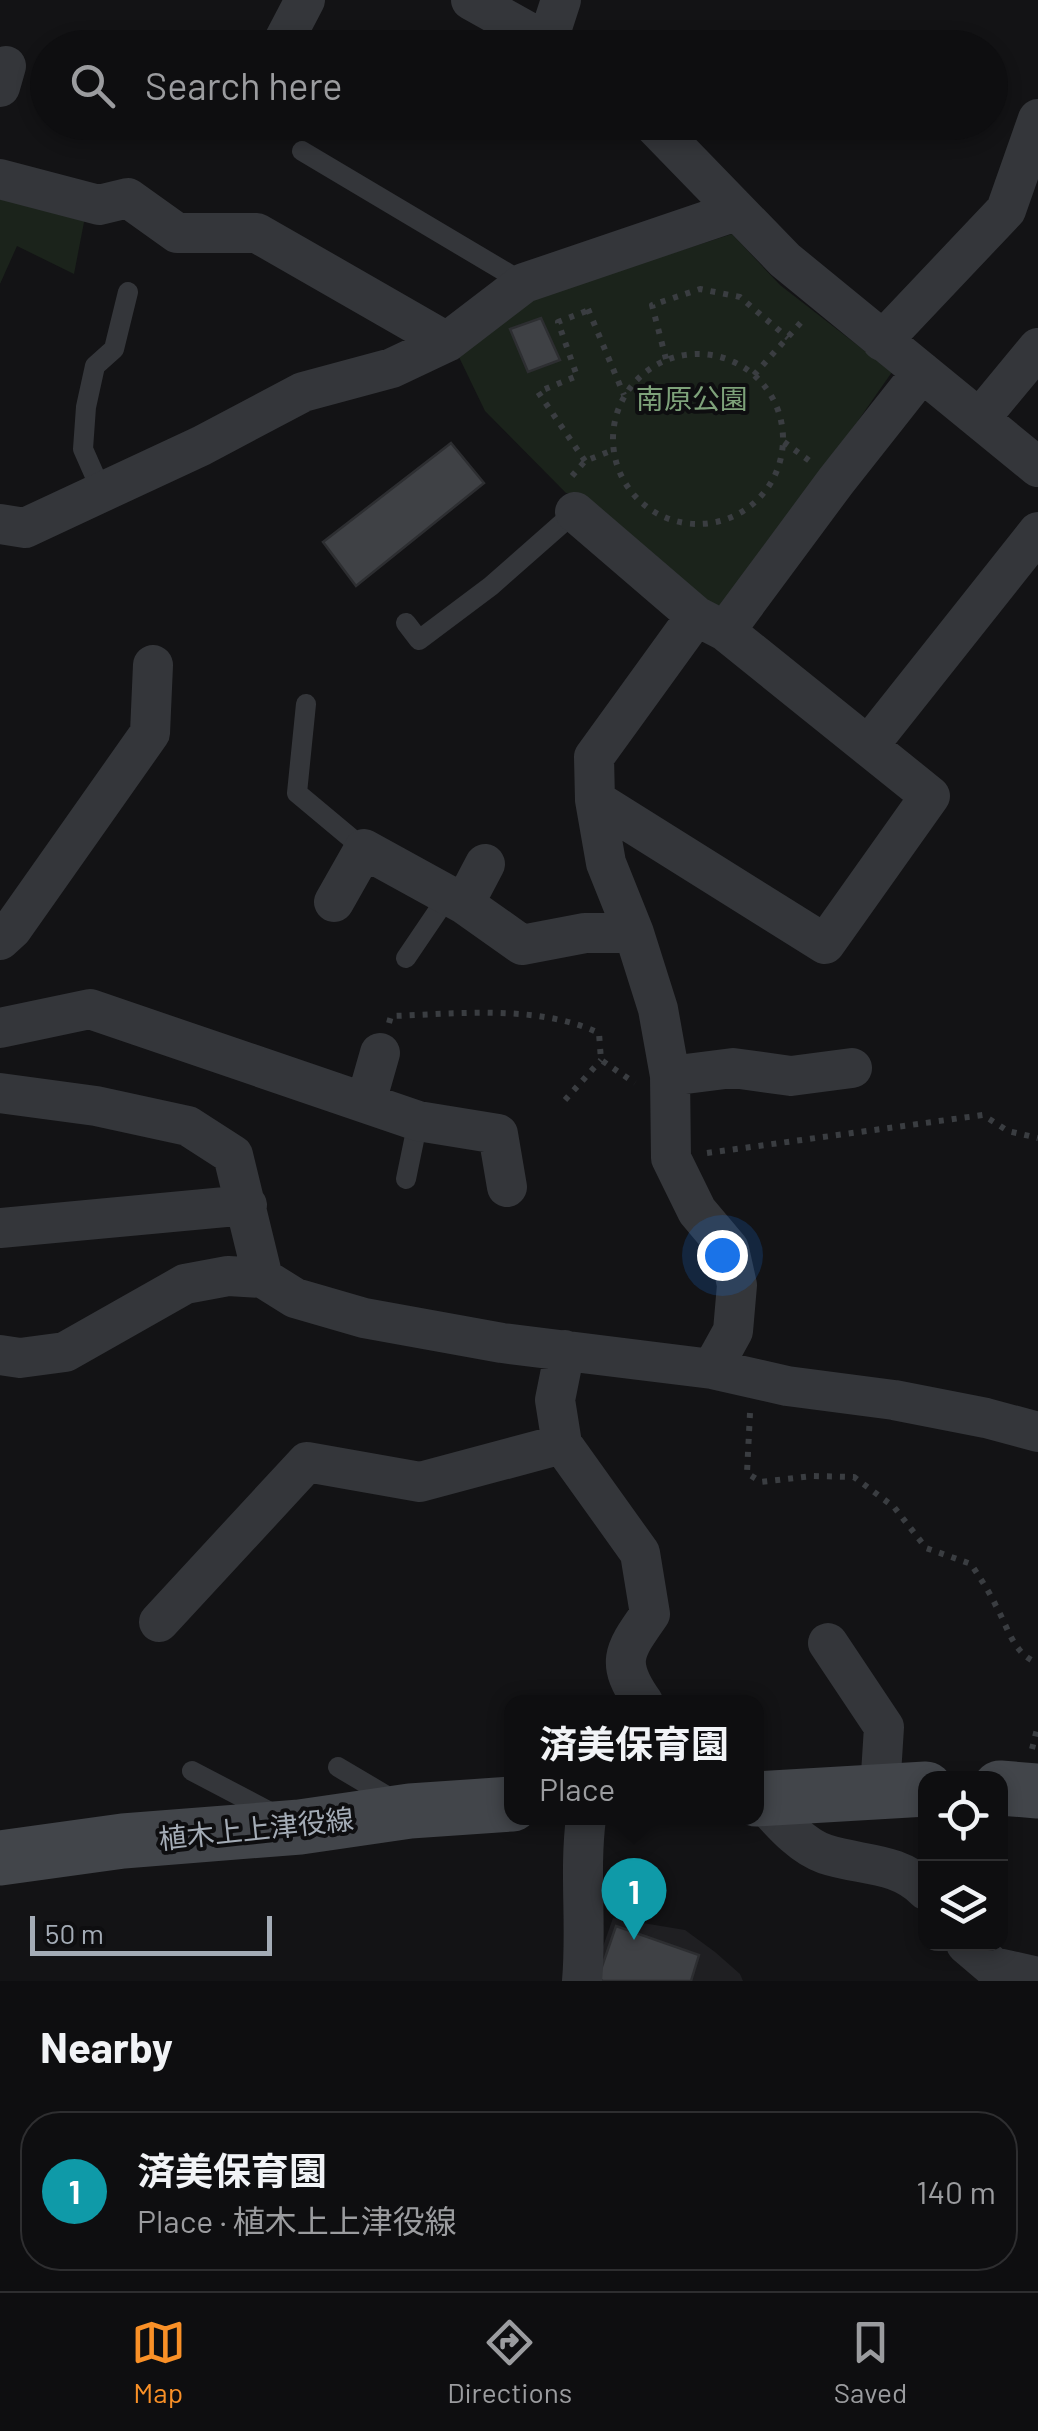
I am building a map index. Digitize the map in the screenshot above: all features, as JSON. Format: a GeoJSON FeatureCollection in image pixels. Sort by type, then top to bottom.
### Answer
{"type":"FeatureCollection","features":[{"type":"Feature","properties":{"kind":"main road"},"geometry":{"type":"LineString","coordinates":[[764,1799],[902,1789]]}},
{"type":"Feature","properties":{"kind":"main road"},"geometry":{"type":"LineString","coordinates":[[1008,1789],[1038,1791]]}},
{"type":"Feature","properties":{"kind":"main road","name":"植木上上津役線"},"geometry":{"type":"LineString","coordinates":[[0,1858],[123,1841],[300,1827],[410,1810],[504,1804]]}},
{"type":"Feature","properties":{"kind":"street"},"geometry":{"type":"LineString","coordinates":[[289,30],[305,0]]}},
{"type":"Feature","properties":{"kind":"street"},"geometry":{"type":"LineString","coordinates":[[471,0],[526,30]]}},
{"type":"Feature","properties":{"kind":"street"},"geometry":{"type":"LineString","coordinates":[[555,30],[560,0]]}},
{"type":"Feature","properties":{"kind":"street"},"geometry":{"type":"LineString","coordinates":[[882,341],[1022,216],[1038,119]]}},
{"type":"Feature","properties":{"kind":"street"},"geometry":{"type":"LineString","coordinates":[[668,140],[784,260],[1038,466]]}},
{"type":"Feature","properties":{"kind":"street"},"geometry":{"type":"LineString","coordinates":[[0,179],[99,205],[128,198],[177,233],[256,233],[447,342]]}},
{"type":"Feature","properties":{"kind":"street"},"geometry":{"type":"LineString","coordinates":[[0,524],[25,528],[201,446],[303,392],[392,368],[447,342],[524,283],[736,210]]}},
{"type":"Feature","properties":{"kind":"street"},"geometry":{"type":"LineString","coordinates":[[980,417],[1038,348]]}},
{"type":"Feature","properties":{"kind":"street"},"geometry":{"type":"LineString","coordinates":[[732,1373],[738,1285],[729,1249],[697,1211],[671,1158],[670,1091],[658,1009],[606,863],[595,800],[594,757],[836,481],[922,372]]}},
{"type":"Feature","properties":{"kind":"street"},"geometry":{"type":"LineString","coordinates":[[574,512],[930,796],[825,944],[595,800]]}},
{"type":"Feature","properties":{"kind":"street"},"geometry":{"type":"LineString","coordinates":[[869,745],[1038,532]]}},
{"type":"Feature","properties":{"kind":"street"},"geometry":{"type":"LineString","coordinates":[[0,940],[12,929],[150,734],[153,665]]}},
{"type":"Feature","properties":{"kind":"street"},"geometry":{"type":"LineString","coordinates":[[334,902],[364,849],[456,900],[522,944],[585,933],[634,933]]}},
{"type":"Feature","properties":{"kind":"street"},"geometry":{"type":"LineString","coordinates":[[456,900],[485,864]]}},
{"type":"Feature","properties":{"kind":"street"},"geometry":{"type":"LineString","coordinates":[[0,1028],[90,1009],[418,1121],[498,1134],[508,1188]]}},
{"type":"Feature","properties":{"kind":"street"},"geometry":{"type":"LineString","coordinates":[[366,1102],[385,1034]]}},
{"type":"Feature","properties":{"kind":"street"},"geometry":{"type":"LineString","coordinates":[[670,1091],[733,1068],[791,1076],[852,1068]]}},
{"type":"Feature","properties":{"kind":"street"},"geometry":{"type":"LineString","coordinates":[[0,1093],[96,1106],[188,1126],[234,1155],[263,1278]]}},
{"type":"Feature","properties":{"kind":"street"},"geometry":{"type":"LineString","coordinates":[[0,1228],[248,1205]]}},
{"type":"Feature","properties":{"kind":"street"},"geometry":{"type":"LineString","coordinates":[[0,1354],[20,1358],[65,1352],[185,1284],[228,1276],[263,1278],[295,1298],[364,1318],[502,1343],[732,1373],[788,1386],[894,1400],[1038,1432]]}},
{"type":"Feature","properties":{"kind":"street"},"geometry":{"type":"LineString","coordinates":[[565,1350],[554,1400],[562,1444],[640,1553],[650,1614],[626,1649],[628,1681],[638,1695]]}},
{"type":"Feature","properties":{"kind":"street"},"geometry":{"type":"LineString","coordinates":[[159,1622],[307,1462],[420,1482],[562,1444]]}},
{"type":"Feature","properties":{"kind":"street"},"geometry":{"type":"LineString","coordinates":[[828,1642],[884,1726],[902,1789]]}},
{"type":"Feature","properties":{"kind":"street"},"geometry":{"type":"LineString","coordinates":[[764,1805],[823,1854],[885,1864],[918,1885]]}},
{"type":"Feature","properties":{"kind":"street"},"geometry":{"type":"LineString","coordinates":[[582,1981],[586,1936],[581,1859],[585,1825]]}},
{"type":"Feature","properties":{"kind":"street"},"geometry":{"type":"LineString","coordinates":[[974,1951],[993,1967],[1038,1977]]}},
{"type":"Feature","properties":{"kind":"lane"},"geometry":{"type":"LineString","coordinates":[[302,152],[524,283]]}},
{"type":"Feature","properties":{"kind":"lane"},"geometry":{"type":"LineString","coordinates":[[102,492],[83,449],[86,407],[94,366],[114,348],[128,292]]}},
{"type":"Feature","properties":{"kind":"lane"},"geometry":{"type":"LineString","coordinates":[[406,623],[419,640],[491,586],[574,512]]}},
{"type":"Feature","properties":{"kind":"lane"},"geometry":{"type":"LineString","coordinates":[[306,704],[297,793],[364,849]]}},
{"type":"Feature","properties":{"kind":"lane"},"geometry":{"type":"LineString","coordinates":[[406,958],[456,900]]}},
{"type":"Feature","properties":{"kind":"lane"},"geometry":{"type":"LineString","coordinates":[[406,1179],[418,1121]]}},
{"type":"Feature","properties":{"kind":"lane"},"geometry":{"type":"LineString","coordinates":[[338,1767],[410,1810]]}},
{"type":"Feature","properties":{"kind":"lane"},"geometry":{"type":"LineString","coordinates":[[192,1771],[300,1827]]}},
{"type":"Feature","properties":{"kind":"path"},"geometry":{"type":"LineString","coordinates":[[571,266],[624,396]]}},
{"type":"Feature","properties":{"kind":"path"},"geometry":{"type":"LineString","coordinates":[[666,359],[652,306],[700,289],[740,296],[788,338]]}},
{"type":"Feature","properties":{"kind":"path"},"geometry":{"type":"LineString","coordinates":[[754,375],[825,293]]}},
{"type":"Feature","properties":{"kind":"path"},"geometry":{"type":"LineString","coordinates":[[584,461],[538,392],[577,376],[558,322],[589,310]]}},
{"type":"Feature","properties":{"kind":"path"},"geometry":{"type":"LineString","coordinates":[[694,353],[722,356],[754,375],[768,389],[780,414],[784,442],[778,469],[764,494],[743,511],[718,522],[689,524],[662,516],[639,500],[622,477],[613,450],[614,422],[624,396],[642,373],[666,359],[694,353]]}},
{"type":"Feature","properties":{"kind":"path"},"geometry":{"type":"LineString","coordinates":[[385,1034],[496,1012],[578,1023],[599,1033],[601,1060],[565,1100]]}},
{"type":"Feature","properties":{"kind":"path"},"geometry":{"type":"LineString","coordinates":[[601,1060],[670,1091]]}},
{"type":"Feature","properties":{"kind":"path"},"geometry":{"type":"LineString","coordinates":[[671,1158],[983,1115],[1008,1131],[1038,1138]]}},
{"type":"Feature","properties":{"kind":"path"},"geometry":{"type":"LineString","coordinates":[[732,1373],[747,1473],[761,1482],[812,1476],[854,1477],[894,1507],[926,1548],[971,1564],[998,1608],[1008,1634],[1026,1659],[1038,1663]]}},
{"type":"Feature","properties":{"kind":"shaded area"},"geometry":{"type":"Polygon","coordinates":[[[613,1918],[685,1930],[715,1952],[743,1981],[591,1981],[613,1918]]]}},
{"type":"Feature","properties":{"kind":"green space"},"geometry":{"type":"Polygon","coordinates":[[[0,191],[85,217],[74,274],[17,246],[0,284],[0,191]]]}},
{"type":"Feature","properties":{"kind":"green space","name":"南原公園"},"geometry":{"type":"Polygon","coordinates":[[[732,234],[780,285],[892,372],[726,610],[708,606],[589,499],[566,493],[485,411],[457,353],[524,301],[732,234]]]}},
{"type":"Feature","properties":{"kind":"building"},"geometry":{"type":"Polygon","coordinates":[[[541,318],[560,360],[528,372],[510,329],[541,318]]]}},
{"type":"Feature","properties":{"kind":"building"},"geometry":{"type":"Polygon","coordinates":[[[451,443],[484,483],[356,586],[323,542],[451,443]]]}},
{"type":"Feature","properties":{"kind":"building"},"geometry":{"type":"Polygon","coordinates":[[[616,1926],[699,1955],[691,1981],[598,1978],[616,1926]]]}},
{"type":"Feature","properties":{"kind":"place","name":"済美保育園"},"geometry":{"type":"Point","coordinates":[634,1940]}}]}
